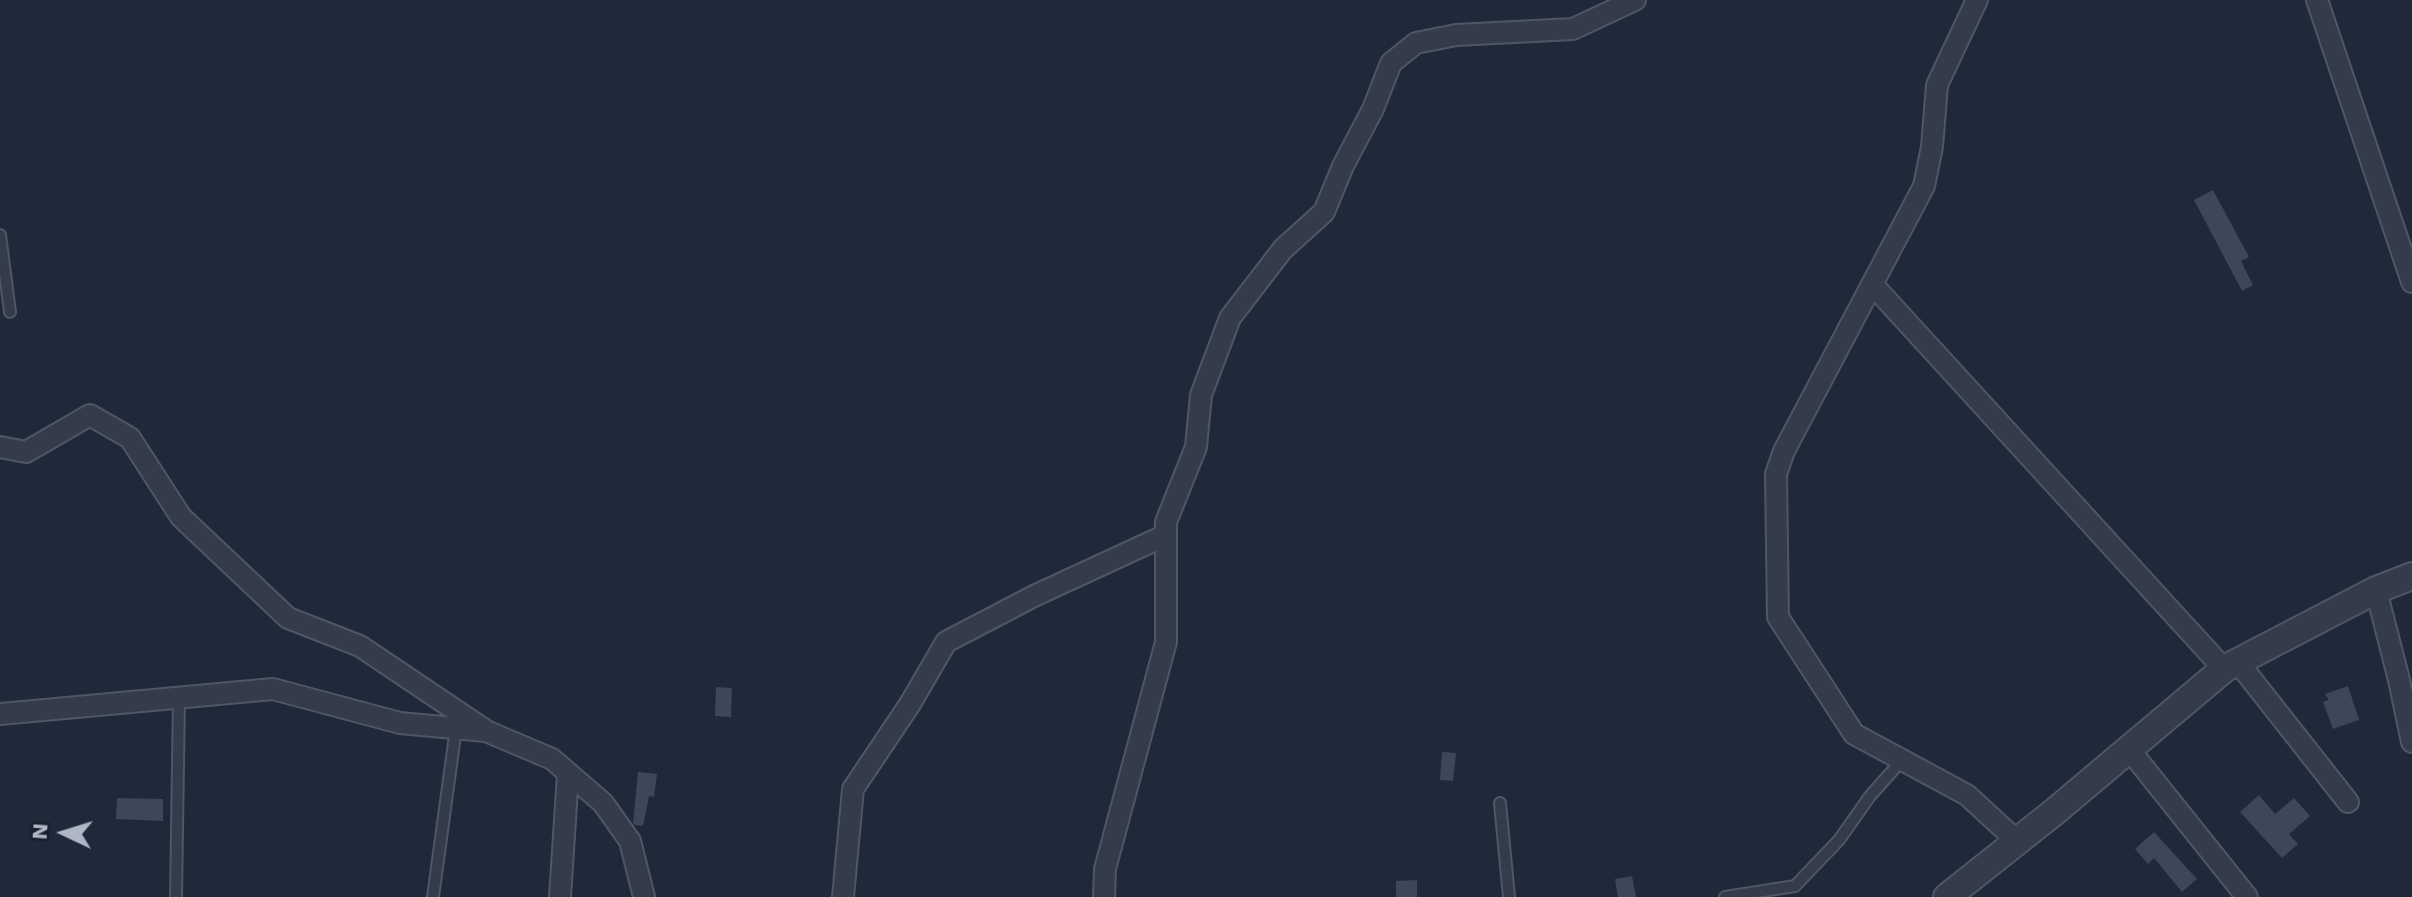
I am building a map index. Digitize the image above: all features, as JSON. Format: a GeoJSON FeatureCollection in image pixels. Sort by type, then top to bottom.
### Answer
{"type":"FeatureCollection","features":[{"type":"Feature","properties":{"kind":"street"},"geometry":{"type":"LineString","coordinates":[[1104,897],[1105,869],[1166,642],[1166,522],[1196,447],[1201,395],[1230,318],[1283,249],[1324,212],[1343,166],[1373,109],[1391,63],[1416,43],[1456,35],[1573,29],[1635,0]]}},
{"type":"Feature","properties":{"kind":"street"},"geometry":{"type":"LineString","coordinates":[[1977,0],[1937,85],[1932,147],[1924,186],[1784,451],[1776,474],[1778,617],[1854,734],[1967,795],[2017,841]]}},
{"type":"Feature","properties":{"kind":"street"},"geometry":{"type":"LineString","coordinates":[[2317,0],[2412,282]]}},
{"type":"Feature","properties":{"kind":"street"},"geometry":{"type":"LineString","coordinates":[[1872,284],[2230,665],[2348,802]]}},
{"type":"Feature","properties":{"kind":"street"},"geometry":{"type":"LineString","coordinates":[[0,447],[26,452],[90,415],[130,438],[181,517],[288,618],[360,646],[486,731],[552,759],[603,803],[630,841],[644,897]]}},
{"type":"Feature","properties":{"kind":"street"},"geometry":{"type":"LineString","coordinates":[[843,897],[853,789],[910,704],[946,642],[1034,596],[1166,535]]}},
{"type":"Feature","properties":{"kind":"street"},"geometry":{"type":"LineString","coordinates":[[1947,897],[2230,665],[2376,590],[2412,576]]}},
{"type":"Feature","properties":{"kind":"street"},"geometry":{"type":"LineString","coordinates":[[2376,590],[2412,742]]}},
{"type":"Feature","properties":{"kind":"street"},"geometry":{"type":"LineString","coordinates":[[0,714],[273,689],[400,723],[486,731]]}},
{"type":"Feature","properties":{"kind":"street"},"geometry":{"type":"LineString","coordinates":[[2128,748],[2247,897]]}},
{"type":"Feature","properties":{"kind":"street"},"geometry":{"type":"LineString","coordinates":[[560,897],[568,773]]}},
{"type":"Feature","properties":{"kind":"lane"},"geometry":{"type":"LineString","coordinates":[[0,235],[10,312]]}},
{"type":"Feature","properties":{"kind":"lane"},"geometry":{"type":"LineString","coordinates":[[176,897],[179,698]]}},
{"type":"Feature","properties":{"kind":"lane"},"geometry":{"type":"LineString","coordinates":[[433,897],[456,728]]}},
{"type":"Feature","properties":{"kind":"lane"},"geometry":{"type":"LineString","coordinates":[[1725,897],[1795,886],[1839,840],[1870,796],[1903,759]]}},
{"type":"Feature","properties":{"kind":"lane"},"geometry":{"type":"LineString","coordinates":[[1500,803],[1509,897]]}},
{"type":"Feature","properties":{"kind":"building"},"geometry":{"type":"Polygon","coordinates":[[[2213,190],[2249,257],[2241,261],[2253,285],[2242,291],[2194,200],[2213,190]]]}},
{"type":"Feature","properties":{"kind":"building"},"geometry":{"type":"Polygon","coordinates":[[[2348,686],[2359,720],[2333,729],[2323,702],[2329,700],[2325,694],[2348,686]]]}},
{"type":"Feature","properties":{"kind":"building"},"geometry":{"type":"Polygon","coordinates":[[[716,687],[732,688],[731,717],[715,716],[716,687]]]}},
{"type":"Feature","properties":{"kind":"building"},"geometry":{"type":"Polygon","coordinates":[[[1442,752],[1456,753],[1453,781],[1440,780],[1442,752]]]}},
{"type":"Feature","properties":{"kind":"building"},"geometry":{"type":"Polygon","coordinates":[[[638,772],[657,774],[654,797],[649,796],[643,826],[633,823],[638,772]]]}},
{"type":"Feature","properties":{"kind":"building"},"geometry":{"type":"Polygon","coordinates":[[[2259,795],[2275,814],[2294,798],[2310,816],[2289,834],[2298,844],[2282,858],[2240,812],[2259,795]]]}},
{"type":"Feature","properties":{"kind":"building"},"geometry":{"type":"Polygon","coordinates":[[[117,798],[163,799],[163,821],[116,819],[117,798]]]}},
{"type":"Feature","properties":{"kind":"building"},"geometry":{"type":"Polygon","coordinates":[[[2154,832],[2197,879],[2182,892],[2154,858],[2148,864],[2135,849],[2154,832]]]}},
{"type":"Feature","properties":{"kind":"building"},"geometry":{"type":"Polygon","coordinates":[[[1632,876],[1636,897],[1618,897],[1615,879],[1632,876]]]}},
{"type":"Feature","properties":{"kind":"building"},"geometry":{"type":"Polygon","coordinates":[[[1417,880],[1417,897],[1396,897],[1396,881],[1417,880]]]}}]}
